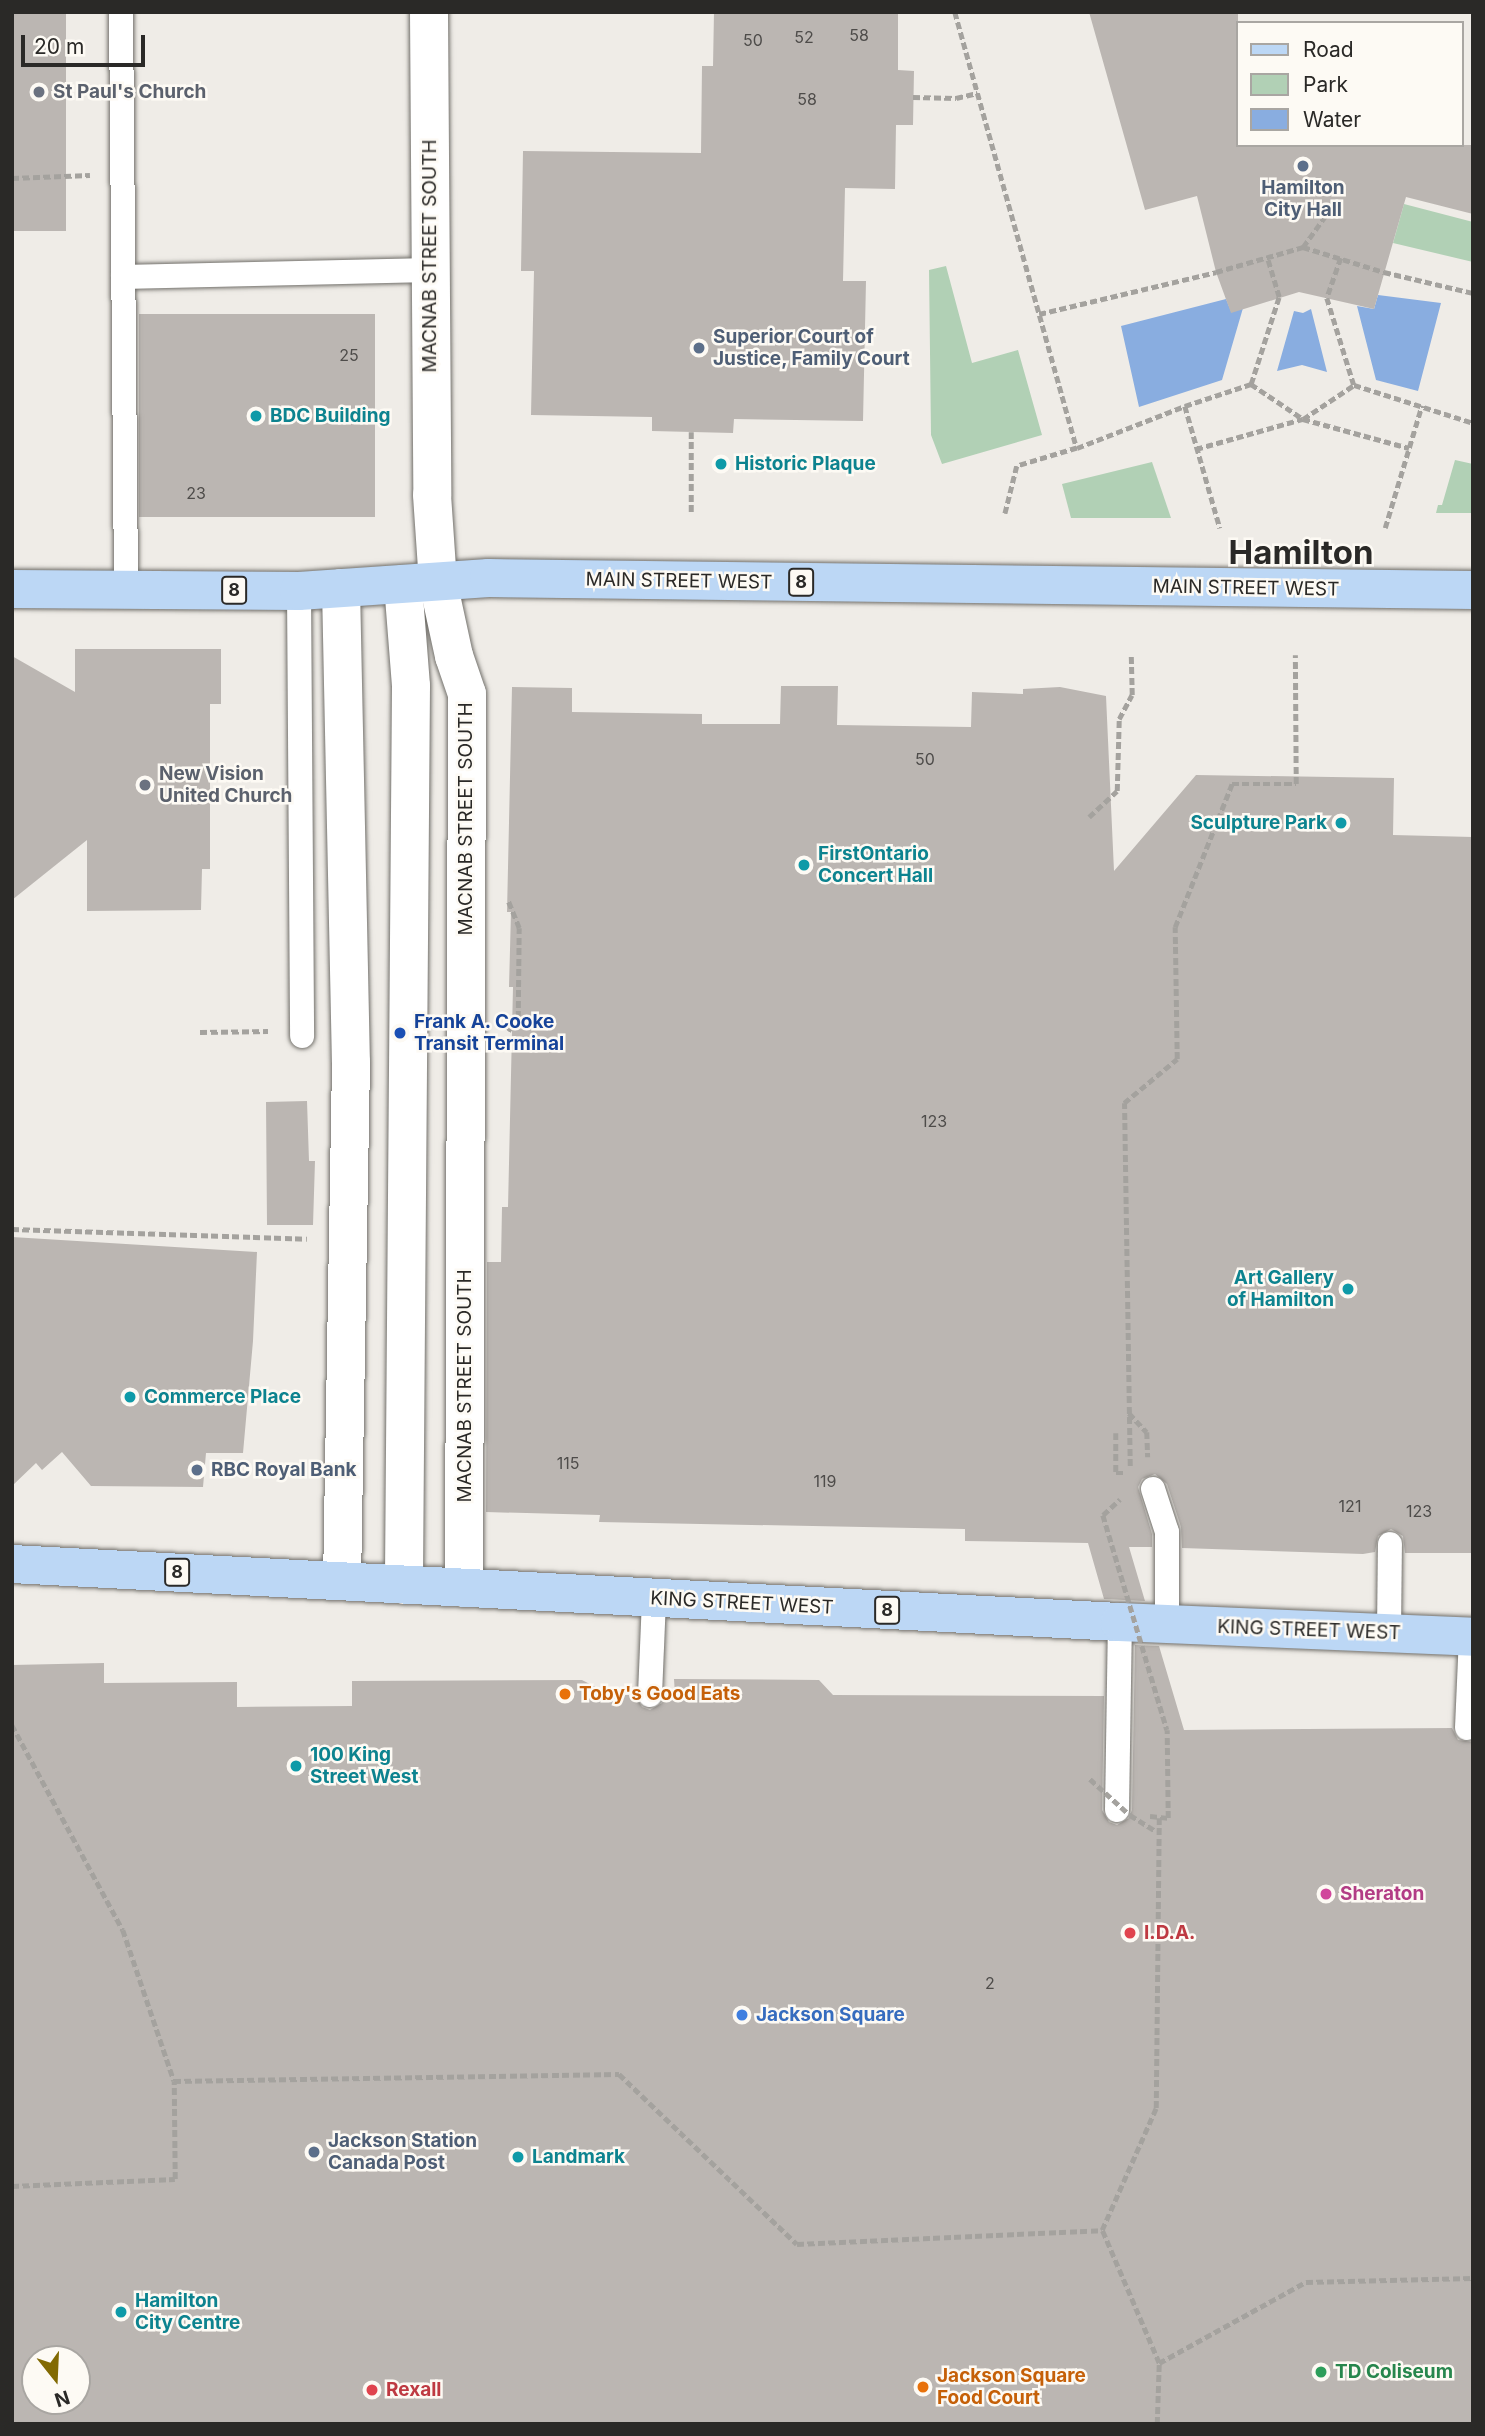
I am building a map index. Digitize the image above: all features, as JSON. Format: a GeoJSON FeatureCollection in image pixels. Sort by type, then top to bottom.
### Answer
{"type":"FeatureCollection","features":[{"type":"Feature","properties":{"kind":"main road","name":"MAIN STREET WEST"},"geometry":{"type":"LineString","coordinates":[[12,589],[299,591],[489,578],[1473,590]]}},
{"type":"Feature","properties":{"kind":"main road","name":"KING STREET WEST"},"geometry":{"type":"LineString","coordinates":[[12,1564],[1167,1625],[1472,1637]]}},
{"type":"Feature","properties":{"kind":"street","name":"MACNAB STREET SOUTH"},"geometry":{"type":"LineString","coordinates":[[404,1585],[411,687],[432,495],[429,12]]}},
{"type":"Feature","properties":{"kind":"street","name":"MACNAB STREET SOUTH"},"geometry":{"type":"LineString","coordinates":[[421,583],[454,656],[467,694],[464,1588]]}},
{"type":"Feature","properties":{"kind":"street"},"geometry":{"type":"LineString","coordinates":[[341,588],[351,1062],[342,1581]]}},
{"type":"Feature","properties":{"kind":"lane"},"geometry":{"type":"LineString","coordinates":[[121,12],[126,590]]}},
{"type":"Feature","properties":{"kind":"lane"},"geometry":{"type":"LineString","coordinates":[[123,277],[430,271]]}},
{"type":"Feature","properties":{"kind":"lane"},"geometry":{"type":"LineString","coordinates":[[299,591],[302,1036]]}},
{"type":"Feature","properties":{"kind":"lane"},"geometry":{"type":"LineString","coordinates":[[1153,1489],[1167,1532],[1167,1625]]}},
{"type":"Feature","properties":{"kind":"lane"},"geometry":{"type":"LineString","coordinates":[[1389,1633],[1390,1544]]}},
{"type":"Feature","properties":{"kind":"lane"},"geometry":{"type":"LineString","coordinates":[[650,1695],[654,1598]]}},
{"type":"Feature","properties":{"kind":"lane"},"geometry":{"type":"LineString","coordinates":[[1117,1810],[1120,1622]]}},
{"type":"Feature","properties":{"kind":"lane"},"geometry":{"type":"LineString","coordinates":[[1467,1728],[1472,1637]]}},
{"type":"Feature","properties":{"kind":"path"},"geometry":{"type":"LineString","coordinates":[[956,12],[1077,449]]}},
{"type":"Feature","properties":{"kind":"path"},"geometry":{"type":"LineString","coordinates":[[913,97],[956,98],[977,93]]}},
{"type":"Feature","properties":{"kind":"path"},"geometry":{"type":"LineString","coordinates":[[12,178],[122,174]]}},
{"type":"Feature","properties":{"kind":"path"},"geometry":{"type":"LineString","coordinates":[[1303,247],[1334,204]]}},
{"type":"Feature","properties":{"kind":"path"},"geometry":{"type":"LineString","coordinates":[[1039,314],[1303,247],[1473,293]]}},
{"type":"Feature","properties":{"kind":"path"},"geometry":{"type":"LineString","coordinates":[[1251,384],[1279,297],[1267,257]]}},
{"type":"Feature","properties":{"kind":"path"},"geometry":{"type":"LineString","coordinates":[[1341,258],[1327,298],[1354,385]]}},
{"type":"Feature","properties":{"kind":"path"},"geometry":{"type":"LineString","coordinates":[[1005,514],[1017,466],[1077,449],[1185,406],[1251,384]]}},
{"type":"Feature","properties":{"kind":"path"},"geometry":{"type":"LineString","coordinates":[[1251,384],[1303,419],[1409,448]]}},
{"type":"Feature","properties":{"kind":"path"},"geometry":{"type":"LineString","coordinates":[[1196,449],[1303,419],[1354,385],[1422,404],[1473,423]]}},
{"type":"Feature","properties":{"kind":"path"},"geometry":{"type":"LineString","coordinates":[[1385,528],[1422,404]]}},
{"type":"Feature","properties":{"kind":"path"},"geometry":{"type":"LineString","coordinates":[[1185,406],[1220,528]]}},
{"type":"Feature","properties":{"kind":"path"},"geometry":{"type":"LineString","coordinates":[[691,432],[691,513]]}},
{"type":"Feature","properties":{"kind":"path"},"geometry":{"type":"LineString","coordinates":[[1089,817],[1117,791],[1119,719],[1132,695],[1131,654]]}},
{"type":"Feature","properties":{"kind":"path"},"geometry":{"type":"LineString","coordinates":[[1116,1433],[1116,1473],[1130,1473],[1124,1103],[1177,1059],[1175,927],[1232,784],[1296,784],[1295,655]]}},
{"type":"Feature","properties":{"kind":"path"},"geometry":{"type":"LineString","coordinates":[[200,1032],[268,1030],[268,1037]]}},
{"type":"Feature","properties":{"kind":"path"},"geometry":{"type":"LineString","coordinates":[[12,1228],[318,1240]]}},
{"type":"Feature","properties":{"kind":"path"},"geometry":{"type":"LineString","coordinates":[[1129,1413],[1147,1432],[1148,1458]]}},
{"type":"Feature","properties":{"kind":"path"},"geometry":{"type":"LineString","coordinates":[[1103,1515],[1167,1730],[1168,1818],[1150,1818],[1150,1811]]}},
{"type":"Feature","properties":{"kind":"path"},"geometry":{"type":"LineString","coordinates":[[12,1725],[123,1930],[174,2081],[175,2179],[12,2186]]}},
{"type":"Feature","properties":{"kind":"path"},"geometry":{"type":"LineString","coordinates":[[1090,1779],[1130,1815],[1156,1831]]}},
{"type":"Feature","properties":{"kind":"path"},"geometry":{"type":"LineString","coordinates":[[1157,2424],[1159,2363],[1102,2230],[1156,2108],[1158,1818]]}},
{"type":"Feature","properties":{"kind":"path"},"geometry":{"type":"LineString","coordinates":[[174,2081],[619,2074],[797,2245],[1102,2230]]}},
{"type":"Feature","properties":{"kind":"path"},"geometry":{"type":"LineString","coordinates":[[1159,2363],[1306,2282],[1473,2278]]}},
{"type":"Feature","properties":{"kind":"green space"},"geometry":{"type":"Polygon","coordinates":[[[1404,204],[1473,222],[1473,262],[1393,243],[1404,204]]]}},
{"type":"Feature","properties":{"kind":"green space"},"geometry":{"type":"Polygon","coordinates":[[[946,266],[972,363],[1018,350],[1042,435],[942,464],[931,435],[929,270],[946,266]]]}},
{"type":"Feature","properties":{"kind":"green space"},"geometry":{"type":"Polygon","coordinates":[[[1455,460],[1473,464],[1473,513],[1436,513],[1438,505],[1442,505],[1455,460]]]}},
{"type":"Feature","properties":{"kind":"green space"},"geometry":{"type":"Polygon","coordinates":[[[1152,462],[1171,518],[1071,518],[1062,484],[1152,462]]]}},
{"type":"Feature","properties":{"kind":"water"},"geometry":{"type":"Polygon","coordinates":[[[1378,295],[1441,303],[1418,391],[1376,380],[1357,306],[1374,309],[1378,295]]]}},
{"type":"Feature","properties":{"kind":"water"},"geometry":{"type":"Polygon","coordinates":[[[1226,299],[1231,311],[1243,308],[1222,380],[1139,407],[1121,326],[1226,299]]]}},
{"type":"Feature","properties":{"kind":"water"},"geometry":{"type":"Polygon","coordinates":[[[1311,309],[1327,372],[1302,365],[1277,371],[1294,311],[1303,313],[1311,309]]]}},
{"type":"Feature","properties":{"kind":"building","name":"St Paul's Church"},"geometry":{"type":"Polygon","coordinates":[[[12,12],[66,12],[66,231],[12,231],[12,12]]]}},
{"type":"Feature","properties":{"kind":"building","name":"Superior Court of Justice, Family Court"},"geometry":{"type":"Polygon","coordinates":[[[714,12],[898,12],[898,70],[914,71],[913,125],[896,125],[895,189],[845,188],[843,281],[866,281],[863,421],[734,419],[733,433],[652,431],[652,417],[531,415],[534,271],[521,271],[523,151],[701,153],[702,66],[713,66],[714,12]]]}},
{"type":"Feature","properties":{"kind":"building","name":"Hamilton City Hall"},"geometry":{"type":"Polygon","coordinates":[[[1089,12],[1238,12],[1236,147],[1473,145],[1473,214],[1406,197],[1374,309],[1299,292],[1231,313],[1216,272],[1197,196],[1145,210],[1089,12]]]}},
{"type":"Feature","properties":{"kind":"building","name":"BDC Building"},"geometry":{"type":"Polygon","coordinates":[[[139,314],[375,314],[375,517],[139,517],[139,314]]]}},
{"type":"Feature","properties":{"kind":"building","name":"New Vision United Church"},"geometry":{"type":"Polygon","coordinates":[[[75,649],[221,649],[221,704],[210,704],[210,869],[202,869],[201,910],[87,911],[87,840],[12,900],[12,656],[75,692],[75,649]]]}},
{"type":"Feature","properties":{"kind":"building"},"geometry":{"type":"Polygon","coordinates":[[[781,686],[838,686],[837,725],[971,727],[972,692],[1023,694],[1023,689],[1060,687],[1106,696],[1114,871],[1196,775],[1394,778],[1393,835],[1473,837],[1473,1553],[1405,1553],[1403,1536],[1391,1529],[1378,1536],[1375,1552],[1363,1554],[1182,1548],[1181,1527],[1167,1484],[1155,1474],[1142,1479],[1138,1487],[1152,1534],[1152,1547],[1129,1547],[1145,1601],[1104,1599],[1088,1543],[965,1541],[965,1529],[599,1522],[600,1515],[486,1512],[487,1262],[501,1262],[502,1207],[508,1207],[513,987],[509,987],[511,912],[507,912],[512,687],[572,688],[572,712],[702,714],[702,724],[780,724],[781,686]]]}},
{"type":"Feature","properties":{"kind":"building"},"geometry":{"type":"Polygon","coordinates":[[[307,1101],[309,1161],[315,1161],[313,1225],[267,1225],[266,1102],[307,1101]]]}},
{"type":"Feature","properties":{"kind":"building","name":"Commerce Place"},"geometry":{"type":"Polygon","coordinates":[[[12,1237],[257,1252],[253,1341],[243,1453],[206,1453],[203,1487],[91,1486],[62,1452],[42,1470],[36,1463],[12,1486],[12,1237]]]}},
{"type":"Feature","properties":{"kind":"building","name":"Jackson Square"},"geometry":{"type":"Polygon","coordinates":[[[1135,1645],[1159,1646],[1184,1730],[1452,1728],[1458,1740],[1473,1742],[1473,2424],[12,2424],[12,1665],[104,1663],[104,1683],[237,1682],[237,1707],[352,1706],[352,1681],[582,1680],[611,1695],[635,1695],[642,1707],[650,1710],[662,1703],[665,1695],[675,1695],[674,1679],[819,1680],[833,1695],[1104,1696],[1102,1810],[1109,1822],[1117,1825],[1129,1818],[1132,1810],[1135,1645]]]}},
{"type":"Feature","properties":{"kind":"place","name":"St Paul's Church"},"geometry":{"type":"Point","coordinates":[39,92]}},
{"type":"Feature","properties":{"kind":"place","name":"Hamilton City Hall"},"geometry":{"type":"Point","coordinates":[1303,166]}},
{"type":"Feature","properties":{"kind":"place","name":"Superior Court of Justice, Family Court"},"geometry":{"type":"Point","coordinates":[699,348]}},
{"type":"Feature","properties":{"kind":"place","name":"BDC Building"},"geometry":{"type":"Point","coordinates":[256,416]}},
{"type":"Feature","properties":{"kind":"place","name":"Historic Plaque"},"geometry":{"type":"Point","coordinates":[721,464]}},
{"type":"Feature","properties":{"kind":"place","name":"New Vision United Church"},"geometry":{"type":"Point","coordinates":[145,785]}},
{"type":"Feature","properties":{"kind":"place","name":"Sculpture Park"},"geometry":{"type":"Point","coordinates":[1341,823]}},
{"type":"Feature","properties":{"kind":"place","name":"FirstOntario Concert Hall"},"geometry":{"type":"Point","coordinates":[804,865]}},
{"type":"Feature","properties":{"kind":"place","name":"Frank A. Cooke Transit Terminal"},"geometry":{"type":"Point","coordinates":[400,1033]}},
{"type":"Feature","properties":{"kind":"place","name":"Art Gallery of Hamilton"},"geometry":{"type":"Point","coordinates":[1348,1289]}},
{"type":"Feature","properties":{"kind":"place","name":"Commerce Place"},"geometry":{"type":"Point","coordinates":[130,1397]}},
{"type":"Feature","properties":{"kind":"place","name":"RBC Royal Bank"},"geometry":{"type":"Point","coordinates":[197,1470]}},
{"type":"Feature","properties":{"kind":"place","name":"Toby's Good Eats"},"geometry":{"type":"Point","coordinates":[565,1694]}},
{"type":"Feature","properties":{"kind":"place","name":"100 King Street West"},"geometry":{"type":"Point","coordinates":[296,1766]}},
{"type":"Feature","properties":{"kind":"place","name":"Sheraton"},"geometry":{"type":"Point","coordinates":[1326,1894]}},
{"type":"Feature","properties":{"kind":"place","name":"I.D.A."},"geometry":{"type":"Point","coordinates":[1130,1933]}},
{"type":"Feature","properties":{"kind":"place","name":"Jackson Square"},"geometry":{"type":"Point","coordinates":[742,2015]}},
{"type":"Feature","properties":{"kind":"place","name":"Jackson Station Canada Post"},"geometry":{"type":"Point","coordinates":[314,2152]}},
{"type":"Feature","properties":{"kind":"place","name":"Landmark"},"geometry":{"type":"Point","coordinates":[518,2157]}},
{"type":"Feature","properties":{"kind":"place","name":"Hamilton City Centre"},"geometry":{"type":"Point","coordinates":[121,2312]}},
{"type":"Feature","properties":{"kind":"place","name":"TD Coliseum"},"geometry":{"type":"Point","coordinates":[1321,2372]}},
{"type":"Feature","properties":{"kind":"place","name":"Jackson Square Food Court"},"geometry":{"type":"Point","coordinates":[923,2387]}},
{"type":"Feature","properties":{"kind":"place","name":"Rexall"},"geometry":{"type":"Point","coordinates":[372,2390]}},
{"type":"Feature","properties":{"kind":"district","name":"Hamilton"},"geometry":{"type":"Point","coordinates":[1301,553]}}]}
